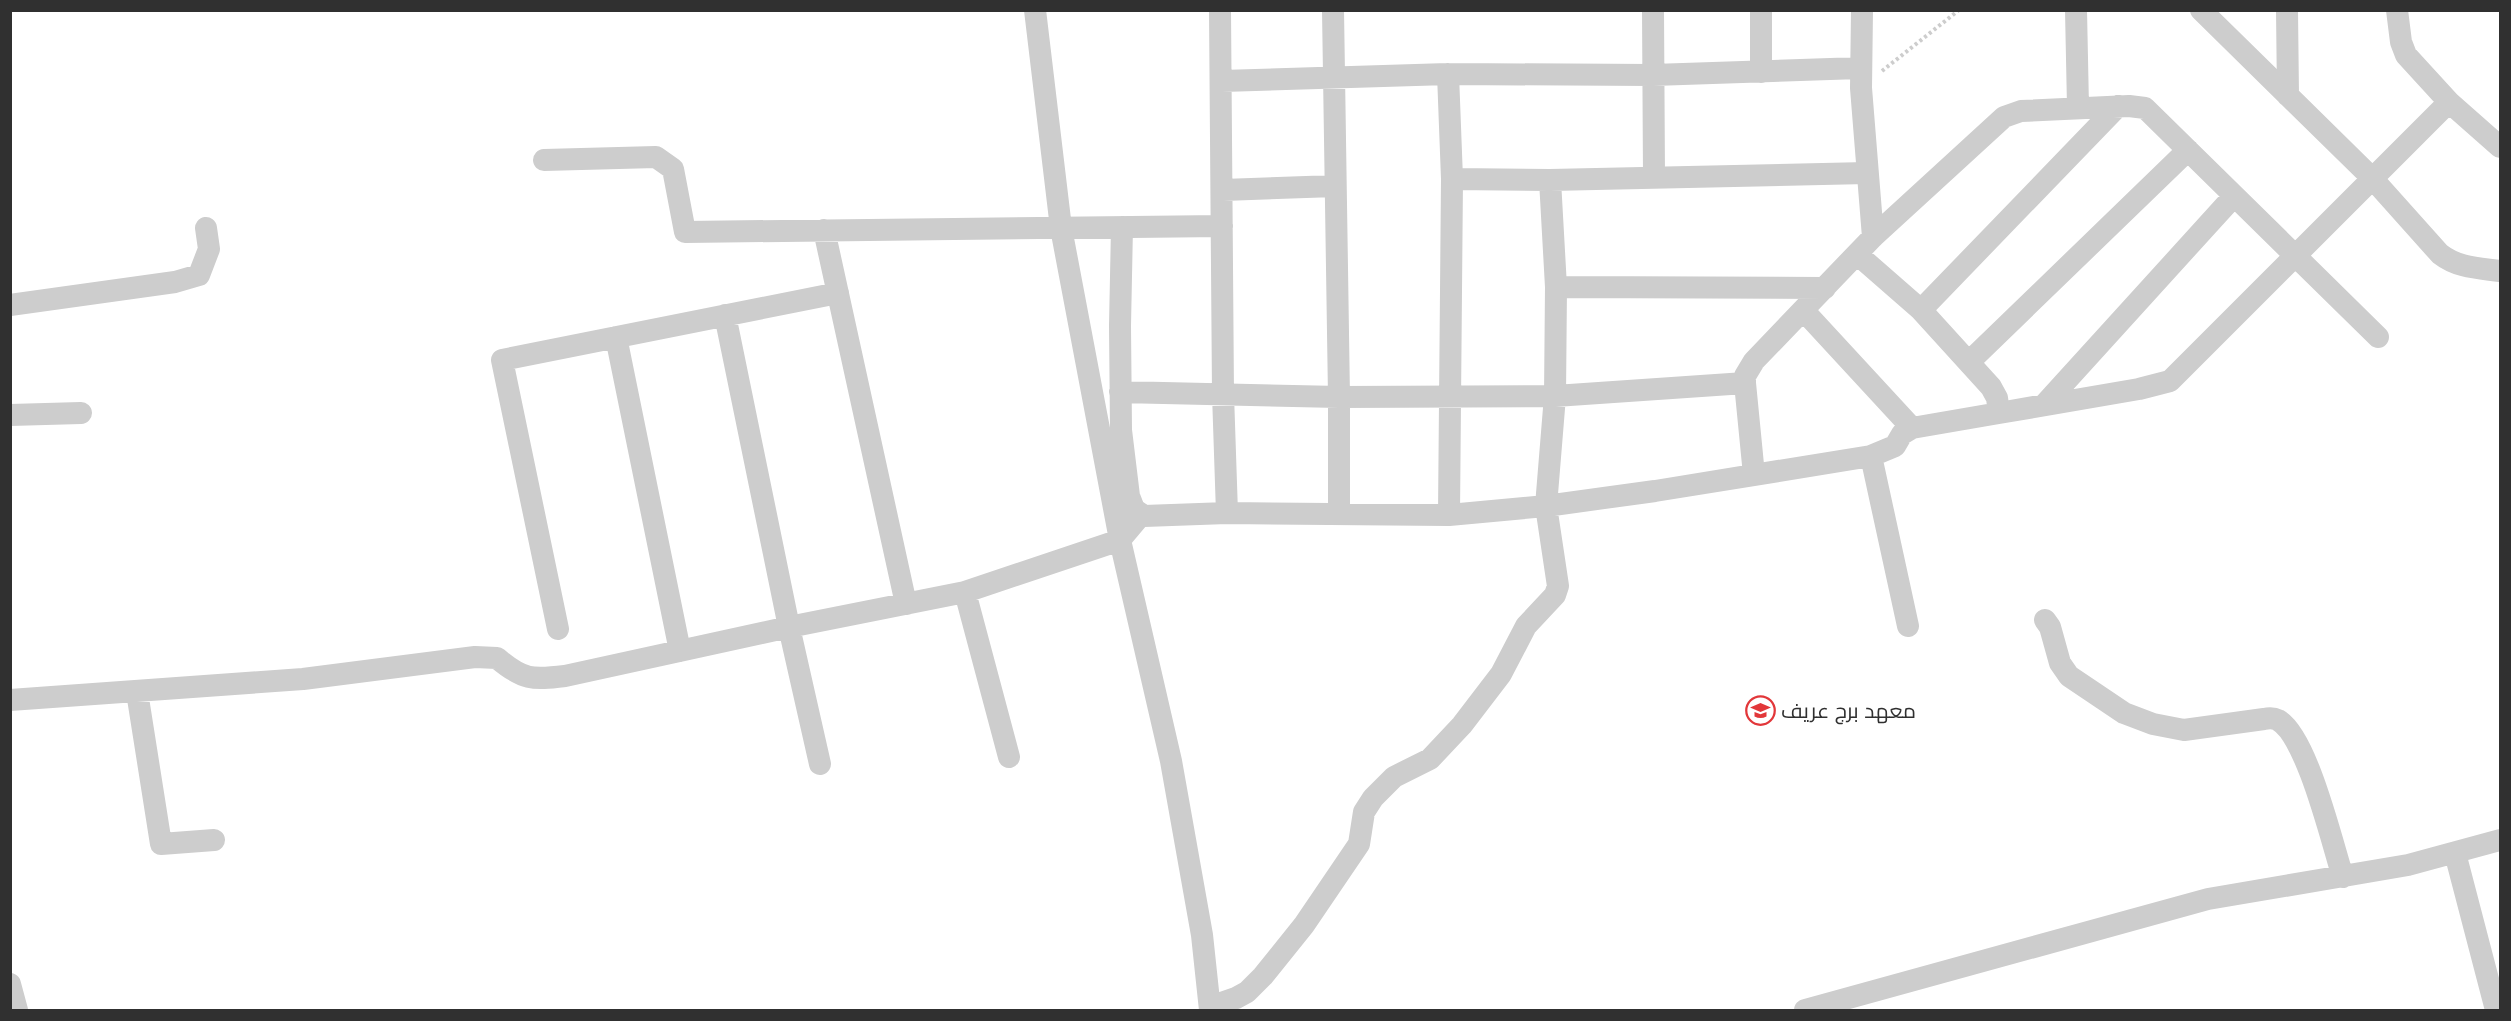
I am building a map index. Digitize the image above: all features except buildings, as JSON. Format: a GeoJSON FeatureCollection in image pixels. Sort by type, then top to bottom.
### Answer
{"type":"FeatureCollection","features":[{"type":"Feature","properties":{"kind":"street"},"geometry":{"type":"LineString","coordinates":[[1035,10],[1061,228],[1120,540],[1171,761],[1202,935],[1210,1009],[1246,992],[1263,976],[1304,925],[1359,844],[1364,812],[1373,798],[1395,777],[1418,767],[1441,749],[1501,674],[1526,626],[1555,594],[1558,586],[1546,506],[1556,396],[1556,287],[1550,180]]}},
{"type":"Feature","properties":{"kind":"street"},"geometry":{"type":"LineString","coordinates":[[1220,10],[1223,394],[1227,513]]}},
{"type":"Feature","properties":{"kind":"street"},"geometry":{"type":"LineString","coordinates":[[1333,10],[1340,397],[1339,513]]}},
{"type":"Feature","properties":{"kind":"street"},"geometry":{"type":"LineString","coordinates":[[1653,10],[1654,177]]}},
{"type":"Feature","properties":{"kind":"street"},"geometry":{"type":"LineString","coordinates":[[1761,10],[1761,72]]}},
{"type":"Feature","properties":{"kind":"street"},"geometry":{"type":"LineString","coordinates":[[1862,10],[1860,78],[1873,237]]}},
{"type":"Feature","properties":{"kind":"street"},"geometry":{"type":"LineString","coordinates":[[2076,10],[2078,107]]}},
{"type":"Feature","properties":{"kind":"street"},"geometry":{"type":"LineString","coordinates":[[2201,10],[2372,178],[2451,262],[2500,271]]}},
{"type":"Feature","properties":{"kind":"street"},"geometry":{"type":"LineString","coordinates":[[2287,10],[2288,96]]}},
{"type":"Feature","properties":{"kind":"street"},"geometry":{"type":"LineString","coordinates":[[2397,10],[2401,42],[2406,55],[2449,102],[2500,147]]}},
{"type":"Feature","properties":{"kind":"street"},"geometry":{"type":"LineString","coordinates":[[1222,81],[1448,74],[1653,75],[1761,72],[1860,78]]}},
{"type":"Feature","properties":{"kind":"street"},"geometry":{"type":"LineString","coordinates":[[1448,74],[1452,179],[1449,515]]}},
{"type":"Feature","properties":{"kind":"street"},"geometry":{"type":"LineString","coordinates":[[1122,227],[1120,392],[1125,481],[1134,509],[1141,515],[1227,513],[1449,515],[1546,506],[1871,456],[1895,446],[1902,434],[1912,428],[2139,389],[2170,381],[2449,102]]}},
{"type":"Feature","properties":{"kind":"street"},"geometry":{"type":"LineString","coordinates":[[1921,310],[2118,106]]}},
{"type":"Feature","properties":{"kind":"street"},"geometry":{"type":"LineString","coordinates":[[1754,475],[1745,383],[1749,369],[1761,353],[1873,237],[2004,117],[2021,111],[2118,106],[2145,108],[2378,337]]}},
{"type":"Feature","properties":{"kind":"street"},"geometry":{"type":"LineString","coordinates":[[1969,362],[2188,150]]}},
{"type":"Feature","properties":{"kind":"street"},"geometry":{"type":"LineString","coordinates":[[544,160],[656,156],[673,169],[685,232],[1221,226]]}},
{"type":"Feature","properties":{"kind":"street"},"geometry":{"type":"LineString","coordinates":[[1452,179],[1550,180],[1867,173]]}},
{"type":"Feature","properties":{"kind":"street"},"geometry":{"type":"LineString","coordinates":[[1223,190],[1335,186]]}},
{"type":"Feature","properties":{"kind":"street"},"geometry":{"type":"LineString","coordinates":[[2045,404],[2234,196]]}},
{"type":"Feature","properties":{"kind":"street"},"geometry":{"type":"LineString","coordinates":[[10,305],[175,282],[199,275],[209,249],[206,228]]}},
{"type":"Feature","properties":{"kind":"street"},"geometry":{"type":"LineString","coordinates":[[824,230],[906,604]]}},
{"type":"Feature","properties":{"kind":"street"},"geometry":{"type":"LineString","coordinates":[[1858,255],[1921,310],[1969,362],[1991,387],[1997,398],[1999,413]]}},
{"type":"Feature","properties":{"kind":"street"},"geometry":{"type":"LineString","coordinates":[[1556,287],[1825,288]]}},
{"type":"Feature","properties":{"kind":"street"},"geometry":{"type":"LineString","coordinates":[[558,629],[501,360],[838,293]]}},
{"type":"Feature","properties":{"kind":"street"},"geometry":{"type":"LineString","coordinates":[[1804,311],[1912,428]]}},
{"type":"Feature","properties":{"kind":"street"},"geometry":{"type":"LineString","coordinates":[[725,315],[789,627],[820,764]]}},
{"type":"Feature","properties":{"kind":"street"},"geometry":{"type":"LineString","coordinates":[[615,337],[680,651]]}},
{"type":"Feature","properties":{"kind":"street"},"geometry":{"type":"LineString","coordinates":[[1120,392],[1340,397],[1556,396],[1745,383]]}},
{"type":"Feature","properties":{"kind":"street"},"geometry":{"type":"LineString","coordinates":[[10,415],[81,413]]}},
{"type":"Feature","properties":{"kind":"street"},"geometry":{"type":"LineString","coordinates":[[1871,456],[1908,626]]}},
{"type":"Feature","properties":{"kind":"street"},"geometry":{"type":"LineString","coordinates":[[10,700],[303,679],[489,657],[497,658],[509,669],[533,680],[566,676],[789,627],[965,592],[1120,540],[1141,515]]}},
{"type":"Feature","properties":{"kind":"street"},"geometry":{"type":"LineString","coordinates":[[965,592],[1009,757]]}},
{"type":"Feature","properties":{"kind":"street"},"geometry":{"type":"LineString","coordinates":[[2045,620],[2050,627],[2060,663],[2069,676],[2124,713],[2153,724],[2184,730],[2264,718],[2282,723],[2300,748],[2343,877]]}},
{"type":"Feature","properties":{"kind":"street"},"geometry":{"type":"LineString","coordinates":[[137,692],[161,844],[214,840]]}},
{"type":"Feature","properties":{"kind":"street"},"geometry":{"type":"LineString","coordinates":[[1805,1011],[2208,899],[2409,865],[2500,840]]}},
{"type":"Feature","properties":{"kind":"street"},"geometry":{"type":"LineString","coordinates":[[2455,853],[2496,1011]]}},
{"type":"Feature","properties":{"kind":"street"},"geometry":{"type":"LineString","coordinates":[[10,984],[17,1011]]}},
{"type":"Feature","properties":{"kind":"path"},"geometry":{"type":"LineString","coordinates":[[1860,78],[1959,10]]}},
{"type":"Feature","properties":{"kind":"place","name":"معهد برج عريف"},"geometry":{"type":"Point","coordinates":[1760,710]}}]}
